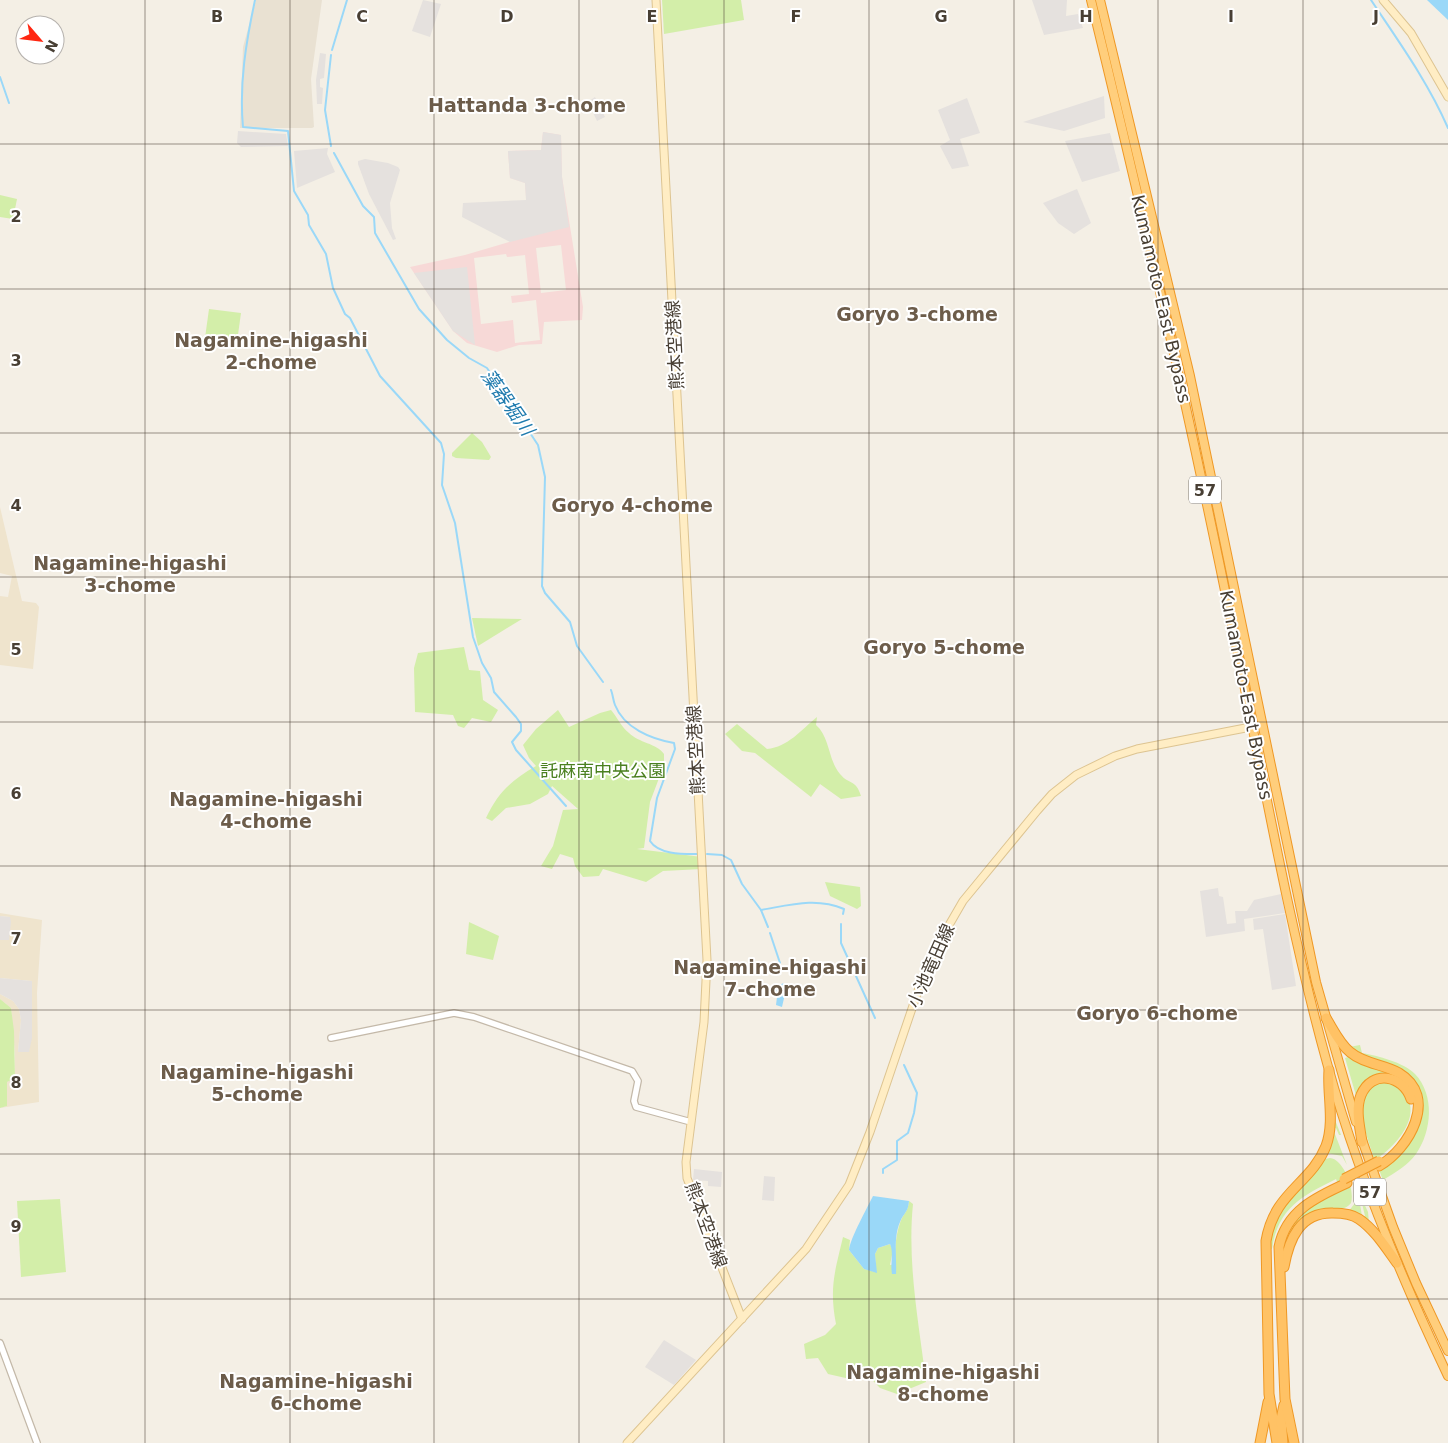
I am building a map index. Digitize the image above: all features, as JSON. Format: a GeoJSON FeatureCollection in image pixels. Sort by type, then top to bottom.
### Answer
{"type":"FeatureCollection","features":[{"type":"Feature","properties":{"kind":"highway","name":"Kumamoto-East Bypass"},"geometry":{"type":"LineString","coordinates":[[1091,0],[1122,124],[1316,982],[1362,1142],[1409,1267],[1448,1350]]}},
{"type":"Feature","properties":{"kind":"highway","name":"Kumamoto-East Bypass"},"geometry":{"type":"LineString","coordinates":[[1100,0],[1190,376],[1306,983],[1329,1070],[1363,1174],[1397,1263],[1448,1376]]}},
{"type":"Feature","properties":{"kind":"highway"},"geometry":{"type":"LineString","coordinates":[[1294,1443],[1285,1400],[1279,1247],[1286,1226],[1292,1217],[1312,1200],[1379,1164],[1401,1149],[1412,1132],[1418,1112],[1416,1094],[1408,1081],[1400,1073],[1366,1062],[1349,1051],[1326,1018]]}},
{"type":"Feature","properties":{"kind":"highway"},"geometry":{"type":"LineString","coordinates":[[1277,1443],[1270,1394],[1266,1241],[1273,1216],[1287,1194],[1315,1164],[1326,1144],[1330,1122],[1327,1092],[1329,1070]]}},
{"type":"Feature","properties":{"kind":"highway"},"geometry":{"type":"LineString","coordinates":[[1362,1142],[1358,1112],[1361,1095],[1370,1083],[1380,1078],[1398,1081],[1410,1094],[1412,1118],[1401,1142],[1379,1164]]}},
{"type":"Feature","properties":{"kind":"highway"},"geometry":{"type":"LineString","coordinates":[[1267,1270],[1273,1255],[1278,1229],[1286,1216],[1311,1195],[1346,1181]]}},
{"type":"Feature","properties":{"kind":"highway"},"geometry":{"type":"LineString","coordinates":[[1281,1282],[1287,1249],[1296,1230],[1310,1218],[1326,1213],[1342,1213],[1360,1219],[1369,1227],[1397,1263]]}},
{"type":"Feature","properties":{"kind":"highway"},"geometry":{"type":"LineString","coordinates":[[1260,1443],[1270,1394]]}},
{"type":"Feature","properties":{"kind":"highway"},"geometry":{"type":"LineString","coordinates":[[1283,1443],[1282,1419],[1285,1400]]}},
{"type":"Feature","properties":{"kind":"main road","name":"熊本空港線"},"geometry":{"type":"LineString","coordinates":[[656,0],[707,960],[704,1022],[686,1162],[687,1178],[742,1320]]}},
{"type":"Feature","properties":{"kind":"main road"},"geometry":{"type":"LineString","coordinates":[[1382,0],[1411,33],[1448,97]]}},
{"type":"Feature","properties":{"kind":"main road","name":"小池竜田線"},"geometry":{"type":"LineString","coordinates":[[742,1320],[806,1249],[849,1185],[870,1132],[920,985],[934,951],[963,901],[1052,794],[1076,775],[1114,756],[1137,749],[1257,726]]}},
{"type":"Feature","properties":{"kind":"main road"},"geometry":{"type":"LineString","coordinates":[[627,1443],[742,1320]]}},
{"type":"Feature","properties":{"kind":"street"},"geometry":{"type":"LineString","coordinates":[[331,1038],[454,1013],[474,1017],[632,1072],[638,1080],[634,1101],[636,1107],[691,1122]]}},
{"type":"Feature","properties":{"kind":"street"},"geometry":{"type":"LineString","coordinates":[[0,1343],[37,1443]]}},
{"type":"Feature","properties":{"kind":"shaded area"},"geometry":{"type":"Polygon","coordinates":[[[256,0],[322,0],[311,79],[314,127],[312,128],[240,128],[243,47],[256,0]]]}},
{"type":"Feature","properties":{"kind":"shaded area"},"geometry":{"type":"Polygon","coordinates":[[[423,0],[441,4],[430,37],[412,31],[423,0]]]}},
{"type":"Feature","properties":{"kind":"shaded area"},"geometry":{"type":"Polygon","coordinates":[[[1032,0],[1067,0],[1066,16],[1078,14],[1083,28],[1044,35],[1032,0]]]}},
{"type":"Feature","properties":{"kind":"shaded area"},"geometry":{"type":"Polygon","coordinates":[[[320,53],[326,54],[324,78],[320,79],[320,87],[323,88],[322,104],[317,104],[316,80],[320,53]]]}},
{"type":"Feature","properties":{"kind":"shaded area"},"geometry":{"type":"Polygon","coordinates":[[[1104,96],[1105,118],[1064,131],[1023,122],[1104,96]]]}},
{"type":"Feature","properties":{"kind":"shaded area"},"geometry":{"type":"Polygon","coordinates":[[[595,97],[605,117],[597,121],[588,102],[595,97]]]}},
{"type":"Feature","properties":{"kind":"shaded area"},"geometry":{"type":"Polygon","coordinates":[[[967,98],[980,133],[960,139],[969,166],[952,169],[940,146],[950,140],[938,110],[967,98]]]}},
{"type":"Feature","properties":{"kind":"shaded area"},"geometry":{"type":"Polygon","coordinates":[[[238,131],[286,134],[288,146],[241,147],[237,143],[238,131]]]}},
{"type":"Feature","properties":{"kind":"shaded area"},"geometry":{"type":"Polygon","coordinates":[[[543,132],[561,135],[562,177],[583,307],[582,320],[544,322],[542,344],[519,345],[497,352],[467,343],[453,331],[410,267],[465,255],[529,236],[525,183],[510,178],[508,151],[541,150],[543,132]],[[561,245],[536,248],[541,293],[566,290],[561,245]],[[506,254],[474,258],[481,324],[513,320],[515,343],[540,340],[536,300],[512,303],[511,296],[529,294],[525,255],[507,257],[506,254]]]}},
{"type":"Feature","properties":{"kind":"shaded area"},"geometry":{"type":"Polygon","coordinates":[[[543,132],[561,135],[562,177],[569,227],[510,242],[462,217],[463,203],[526,200],[525,183],[510,178],[508,151],[541,150],[543,132]]]}},
{"type":"Feature","properties":{"kind":"shaded area"},"geometry":{"type":"Polygon","coordinates":[[[1110,133],[1120,171],[1082,182],[1065,141],[1110,133]]]}},
{"type":"Feature","properties":{"kind":"shaded area"},"geometry":{"type":"Polygon","coordinates":[[[328,148],[327,154],[335,172],[297,188],[294,151],[328,148]]]}},
{"type":"Feature","properties":{"kind":"shaded area"},"geometry":{"type":"Polygon","coordinates":[[[365,159],[388,163],[398,167],[400,170],[390,203],[392,228],[396,239],[393,240],[369,194],[358,164],[358,161],[365,159]]]}},
{"type":"Feature","properties":{"kind":"shaded area"},"geometry":{"type":"Polygon","coordinates":[[[1077,189],[1091,223],[1074,234],[1058,223],[1043,203],[1077,189]]]}},
{"type":"Feature","properties":{"kind":"shaded area"},"geometry":{"type":"Polygon","coordinates":[[[467,267],[475,345],[453,331],[414,273],[467,267]]]}},
{"type":"Feature","properties":{"kind":"shaded area"},"geometry":{"type":"Polygon","coordinates":[[[0,507],[22,601],[36,603],[39,607],[33,669],[0,665],[0,596],[8,597],[12,576],[0,573],[0,507]]]}},
{"type":"Feature","properties":{"kind":"shaded area"},"geometry":{"type":"Polygon","coordinates":[[[1218,888],[1219,896],[1223,897],[1227,924],[1236,923],[1235,911],[1247,911],[1254,900],[1281,894],[1285,913],[1244,919],[1245,931],[1206,937],[1200,891],[1218,888]]]}},
{"type":"Feature","properties":{"kind":"shaded area"},"geometry":{"type":"Polygon","coordinates":[[[0,913],[42,920],[37,993],[39,1102],[0,1108],[7,1106],[7,1082],[15,1078],[15,1054],[11,1008],[0,999],[0,994],[13,1001],[19,1009],[21,1020],[18,1052],[29,1052],[32,981],[0,978],[0,940],[10,917],[0,916],[0,913]]]}},
{"type":"Feature","properties":{"kind":"shaded area"},"geometry":{"type":"Polygon","coordinates":[[[1285,914],[1296,986],[1272,990],[1263,929],[1254,930],[1253,919],[1285,914]]]}},
{"type":"Feature","properties":{"kind":"shaded area"},"geometry":{"type":"Polygon","coordinates":[[[0,916],[10,917],[9,940],[0,940],[0,916]]]}},
{"type":"Feature","properties":{"kind":"shaded area"},"geometry":{"type":"Polygon","coordinates":[[[0,978],[32,981],[32,1038],[29,1052],[18,1052],[21,1020],[19,1009],[13,1001],[0,994],[0,978]]]}},
{"type":"Feature","properties":{"kind":"shaded area"},"geometry":{"type":"Polygon","coordinates":[[[694,1169],[722,1172],[721,1187],[708,1186],[708,1181],[693,1180],[694,1169]]]}},
{"type":"Feature","properties":{"kind":"shaded area"},"geometry":{"type":"Polygon","coordinates":[[[764,1176],[775,1177],[774,1201],[762,1200],[764,1176]]]}},
{"type":"Feature","properties":{"kind":"shaded area"},"geometry":{"type":"Polygon","coordinates":[[[664,1340],[696,1360],[674,1385],[645,1367],[664,1340]]]}},
{"type":"Feature","properties":{"kind":"green space"},"geometry":{"type":"Polygon","coordinates":[[[662,0],[741,0],[744,20],[664,34],[662,0]]]}},
{"type":"Feature","properties":{"kind":"green space"},"geometry":{"type":"Polygon","coordinates":[[[0,195],[17,199],[13,219],[0,217],[0,195]]]}},
{"type":"Feature","properties":{"kind":"green space"},"geometry":{"type":"Polygon","coordinates":[[[209,309],[241,313],[236,349],[204,345],[209,309]]]}},
{"type":"Feature","properties":{"kind":"green space"},"geometry":{"type":"Polygon","coordinates":[[[472,433],[482,442],[491,457],[489,460],[456,458],[452,456],[452,453],[472,433]]]}},
{"type":"Feature","properties":{"kind":"green space"},"geometry":{"type":"Polygon","coordinates":[[[472,618],[522,619],[478,646],[472,618]]]}},
{"type":"Feature","properties":{"kind":"green space"},"geometry":{"type":"Polygon","coordinates":[[[464,647],[469,670],[480,671],[483,700],[498,710],[491,722],[472,718],[464,728],[458,726],[453,715],[415,712],[414,668],[418,653],[464,647]]]}},
{"type":"Feature","properties":{"kind":"green space","name":"託麻南中央公園"},"geometry":{"type":"Polygon","coordinates":[[[558,710],[569,727],[611,710],[629,733],[661,750],[664,754],[664,765],[650,802],[644,848],[637,849],[702,857],[702,869],[663,871],[646,882],[603,869],[599,876],[583,877],[575,866],[573,858],[560,854],[552,869],[541,866],[553,846],[563,810],[578,809],[552,786],[548,794],[530,804],[506,808],[492,821],[486,818],[501,794],[520,776],[536,766],[529,758],[523,745],[536,729],[558,710]]]}},
{"type":"Feature","properties":{"kind":"green space"},"geometry":{"type":"Polygon","coordinates":[[[817,717],[816,725],[827,742],[836,768],[843,777],[855,784],[861,796],[841,799],[820,784],[811,797],[755,753],[742,751],[725,734],[737,724],[767,749],[775,748],[788,741],[817,717]]]}},
{"type":"Feature","properties":{"kind":"green space"},"geometry":{"type":"Polygon","coordinates":[[[825,882],[860,887],[861,906],[857,909],[830,896],[825,882]]]}},
{"type":"Feature","properties":{"kind":"green space"},"geometry":{"type":"Polygon","coordinates":[[[469,922],[499,936],[493,960],[466,954],[469,922]]]}},
{"type":"Feature","properties":{"kind":"green space"},"geometry":{"type":"Polygon","coordinates":[[[0,999],[11,1008],[14,1031],[15,1078],[7,1082],[7,1106],[0,1108],[0,999]]]}},
{"type":"Feature","properties":{"kind":"green space"},"geometry":{"type":"Polygon","coordinates":[[[1360,1045],[1362,1053],[1397,1063],[1415,1074],[1426,1092],[1428,1102],[1428,1124],[1416,1154],[1397,1172],[1383,1180],[1379,1170],[1410,1142],[1417,1088],[1349,1047],[1360,1045]]]}},
{"type":"Feature","properties":{"kind":"green space"},"geometry":{"type":"Polygon","coordinates":[[[1351,1056],[1386,1070],[1386,1075],[1357,1099],[1345,1058],[1351,1056]]]}},
{"type":"Feature","properties":{"kind":"green space"},"geometry":{"type":"Polygon","coordinates":[[[1382,1081],[1399,1085],[1408,1098],[1410,1116],[1402,1134],[1389,1149],[1375,1160],[1365,1127],[1363,1105],[1365,1095],[1372,1087],[1382,1081]]]}},
{"type":"Feature","properties":{"kind":"green space"},"geometry":{"type":"Polygon","coordinates":[[[1335,1120],[1341,1135],[1339,1135],[1336,1128],[1333,1129],[1347,1165],[1342,1156],[1327,1153],[1332,1121],[1335,1120]]]}},
{"type":"Feature","properties":{"kind":"green space"},"geometry":{"type":"Polygon","coordinates":[[[1330,1158],[1340,1164],[1347,1176],[1352,1198],[1349,1206],[1339,1209],[1321,1210],[1305,1218],[1289,1239],[1282,1255],[1284,1241],[1294,1221],[1309,1207],[1340,1189],[1336,1179],[1312,1191],[1286,1213],[1275,1235],[1272,1249],[1269,1248],[1272,1233],[1283,1209],[1297,1189],[1325,1159],[1330,1158]]]}},
{"type":"Feature","properties":{"kind":"green space"},"geometry":{"type":"Polygon","coordinates":[[[1360,1195],[1368,1212],[1369,1223],[1348,1212],[1359,1198],[1362,1216],[1365,1216],[1360,1195]]]}},
{"type":"Feature","properties":{"kind":"green space"},"geometry":{"type":"Polygon","coordinates":[[[60,1199],[66,1272],[21,1277],[17,1201],[60,1199]]]}},
{"type":"Feature","properties":{"kind":"green space"},"geometry":{"type":"Polygon","coordinates":[[[909,1201],[913,1204],[913,1271],[926,1382],[897,1394],[880,1388],[856,1363],[850,1379],[828,1374],[818,1358],[806,1359],[804,1344],[825,1335],[836,1324],[833,1290],[835,1270],[843,1237],[850,1240],[849,1250],[864,1269],[876,1272],[875,1254],[878,1248],[890,1244],[893,1250],[890,1265],[896,1264],[897,1232],[908,1208],[909,1201]]]}},
{"type":"Feature","properties":{"kind":"water"},"geometry":{"type":"Polygon","coordinates":[[[1427,0],[1448,0],[1448,20],[1427,0]]]}},
{"type":"Feature","properties":{"kind":"water"},"geometry":{"type":"Polygon","coordinates":[[[784,983],[787,985],[782,1007],[776,1005],[777,997],[775,996],[774,987],[784,983]]]}},
{"type":"Feature","properties":{"kind":"water"},"geometry":{"type":"Polygon","coordinates":[[[873,1196],[909,1201],[908,1208],[898,1228],[896,1274],[892,1274],[892,1251],[890,1244],[878,1248],[875,1254],[877,1273],[864,1269],[849,1250],[855,1231],[873,1196]]]}},
{"type":"Feature","properties":{"kind":"waterway"},"geometry":{"type":"LineString","coordinates":[[255,0],[244,63],[243,127],[288,131],[294,191],[308,215],[309,225],[326,254],[333,288],[345,314],[350,318],[380,376],[441,443],[444,454],[442,485],[455,523],[473,637],[482,663],[491,678],[494,692],[521,724],[521,731],[512,742],[516,750],[566,806]]}},
{"type":"Feature","properties":{"kind":"waterway","name":"藻器堀川"},"geometry":{"type":"LineString","coordinates":[[332,50],[347,0]]}},
{"type":"Feature","properties":{"kind":"waterway"},"geometry":{"type":"LineString","coordinates":[[1371,0],[1422,78],[1448,128]]}},
{"type":"Feature","properties":{"kind":"waterway","name":"藻器堀川"},"geometry":{"type":"LineString","coordinates":[[331,55],[325,110],[331,146]]}},
{"type":"Feature","properties":{"kind":"waterway"},"geometry":{"type":"LineString","coordinates":[[0,77],[9,103]]}},
{"type":"Feature","properties":{"kind":"waterway","name":"藻器堀川"},"geometry":{"type":"LineString","coordinates":[[334,153],[363,206],[374,217],[375,233],[419,309],[447,340],[469,358],[487,368],[538,445],[545,477],[542,586],[545,593],[570,622],[577,646],[603,682]]}},
{"type":"Feature","properties":{"kind":"waterway","name":"藻器堀川"},"geometry":{"type":"LineString","coordinates":[[611,690],[619,713],[632,726],[656,739],[674,743],[675,749],[657,798],[650,841],[654,846],[665,851],[679,854],[698,854]]}},
{"type":"Feature","properties":{"kind":"waterway","name":"藻器堀川"},"geometry":{"type":"LineString","coordinates":[[707,854],[722,855],[731,860],[742,884],[761,910],[768,927]]}},
{"type":"Feature","properties":{"kind":"waterway"},"geometry":{"type":"LineString","coordinates":[[761,910],[793,904],[823,903],[844,909],[843,914]]}},
{"type":"Feature","properties":{"kind":"waterway"},"geometry":{"type":"LineString","coordinates":[[841,924],[841,943],[875,1018]]}},
{"type":"Feature","properties":{"kind":"waterway","name":"藻器堀川"},"geometry":{"type":"LineString","coordinates":[[770,933],[780,963]]}},
{"type":"Feature","properties":{"kind":"waterway"},"geometry":{"type":"LineString","coordinates":[[883,1173],[883,1169],[897,1160],[897,1141],[908,1133],[914,1113],[917,1093],[904,1065]]}},
{"type":"Feature","properties":{"kind":"district","name":"Hattanda 3-chome"},"geometry":{"type":"Point","coordinates":[527,105]}},
{"type":"Feature","properties":{"kind":"district","name":"Goryo 3-chome"},"geometry":{"type":"Point","coordinates":[917,314]}},
{"type":"Feature","properties":{"kind":"district","name":"Nagamine-higashi 2-chome"},"geometry":{"type":"Point","coordinates":[271,351]}},
{"type":"Feature","properties":{"kind":"district","name":"Goryo 4-chome"},"geometry":{"type":"Point","coordinates":[632,505]}},
{"type":"Feature","properties":{"kind":"district","name":"Nagamine-higashi 3-chome"},"geometry":{"type":"Point","coordinates":[130,574]}},
{"type":"Feature","properties":{"kind":"district","name":"Goryo 5-chome"},"geometry":{"type":"Point","coordinates":[944,647]}},
{"type":"Feature","properties":{"kind":"district","name":"Nagamine-higashi 4-chome"},"geometry":{"type":"Point","coordinates":[266,810]}},
{"type":"Feature","properties":{"kind":"district","name":"Nagamine-higashi 7-chome"},"geometry":{"type":"Point","coordinates":[770,978]}},
{"type":"Feature","properties":{"kind":"district","name":"Goryo 6-chome"},"geometry":{"type":"Point","coordinates":[1157,1013]}},
{"type":"Feature","properties":{"kind":"district","name":"Nagamine-higashi 5-chome"},"geometry":{"type":"Point","coordinates":[257,1083]}},
{"type":"Feature","properties":{"kind":"district","name":"Nagamine-higashi 8-chome"},"geometry":{"type":"Point","coordinates":[943,1383]}},
{"type":"Feature","properties":{"kind":"district","name":"Nagamine-higashi 6-chome"},"geometry":{"type":"Point","coordinates":[316,1392]}}]}
